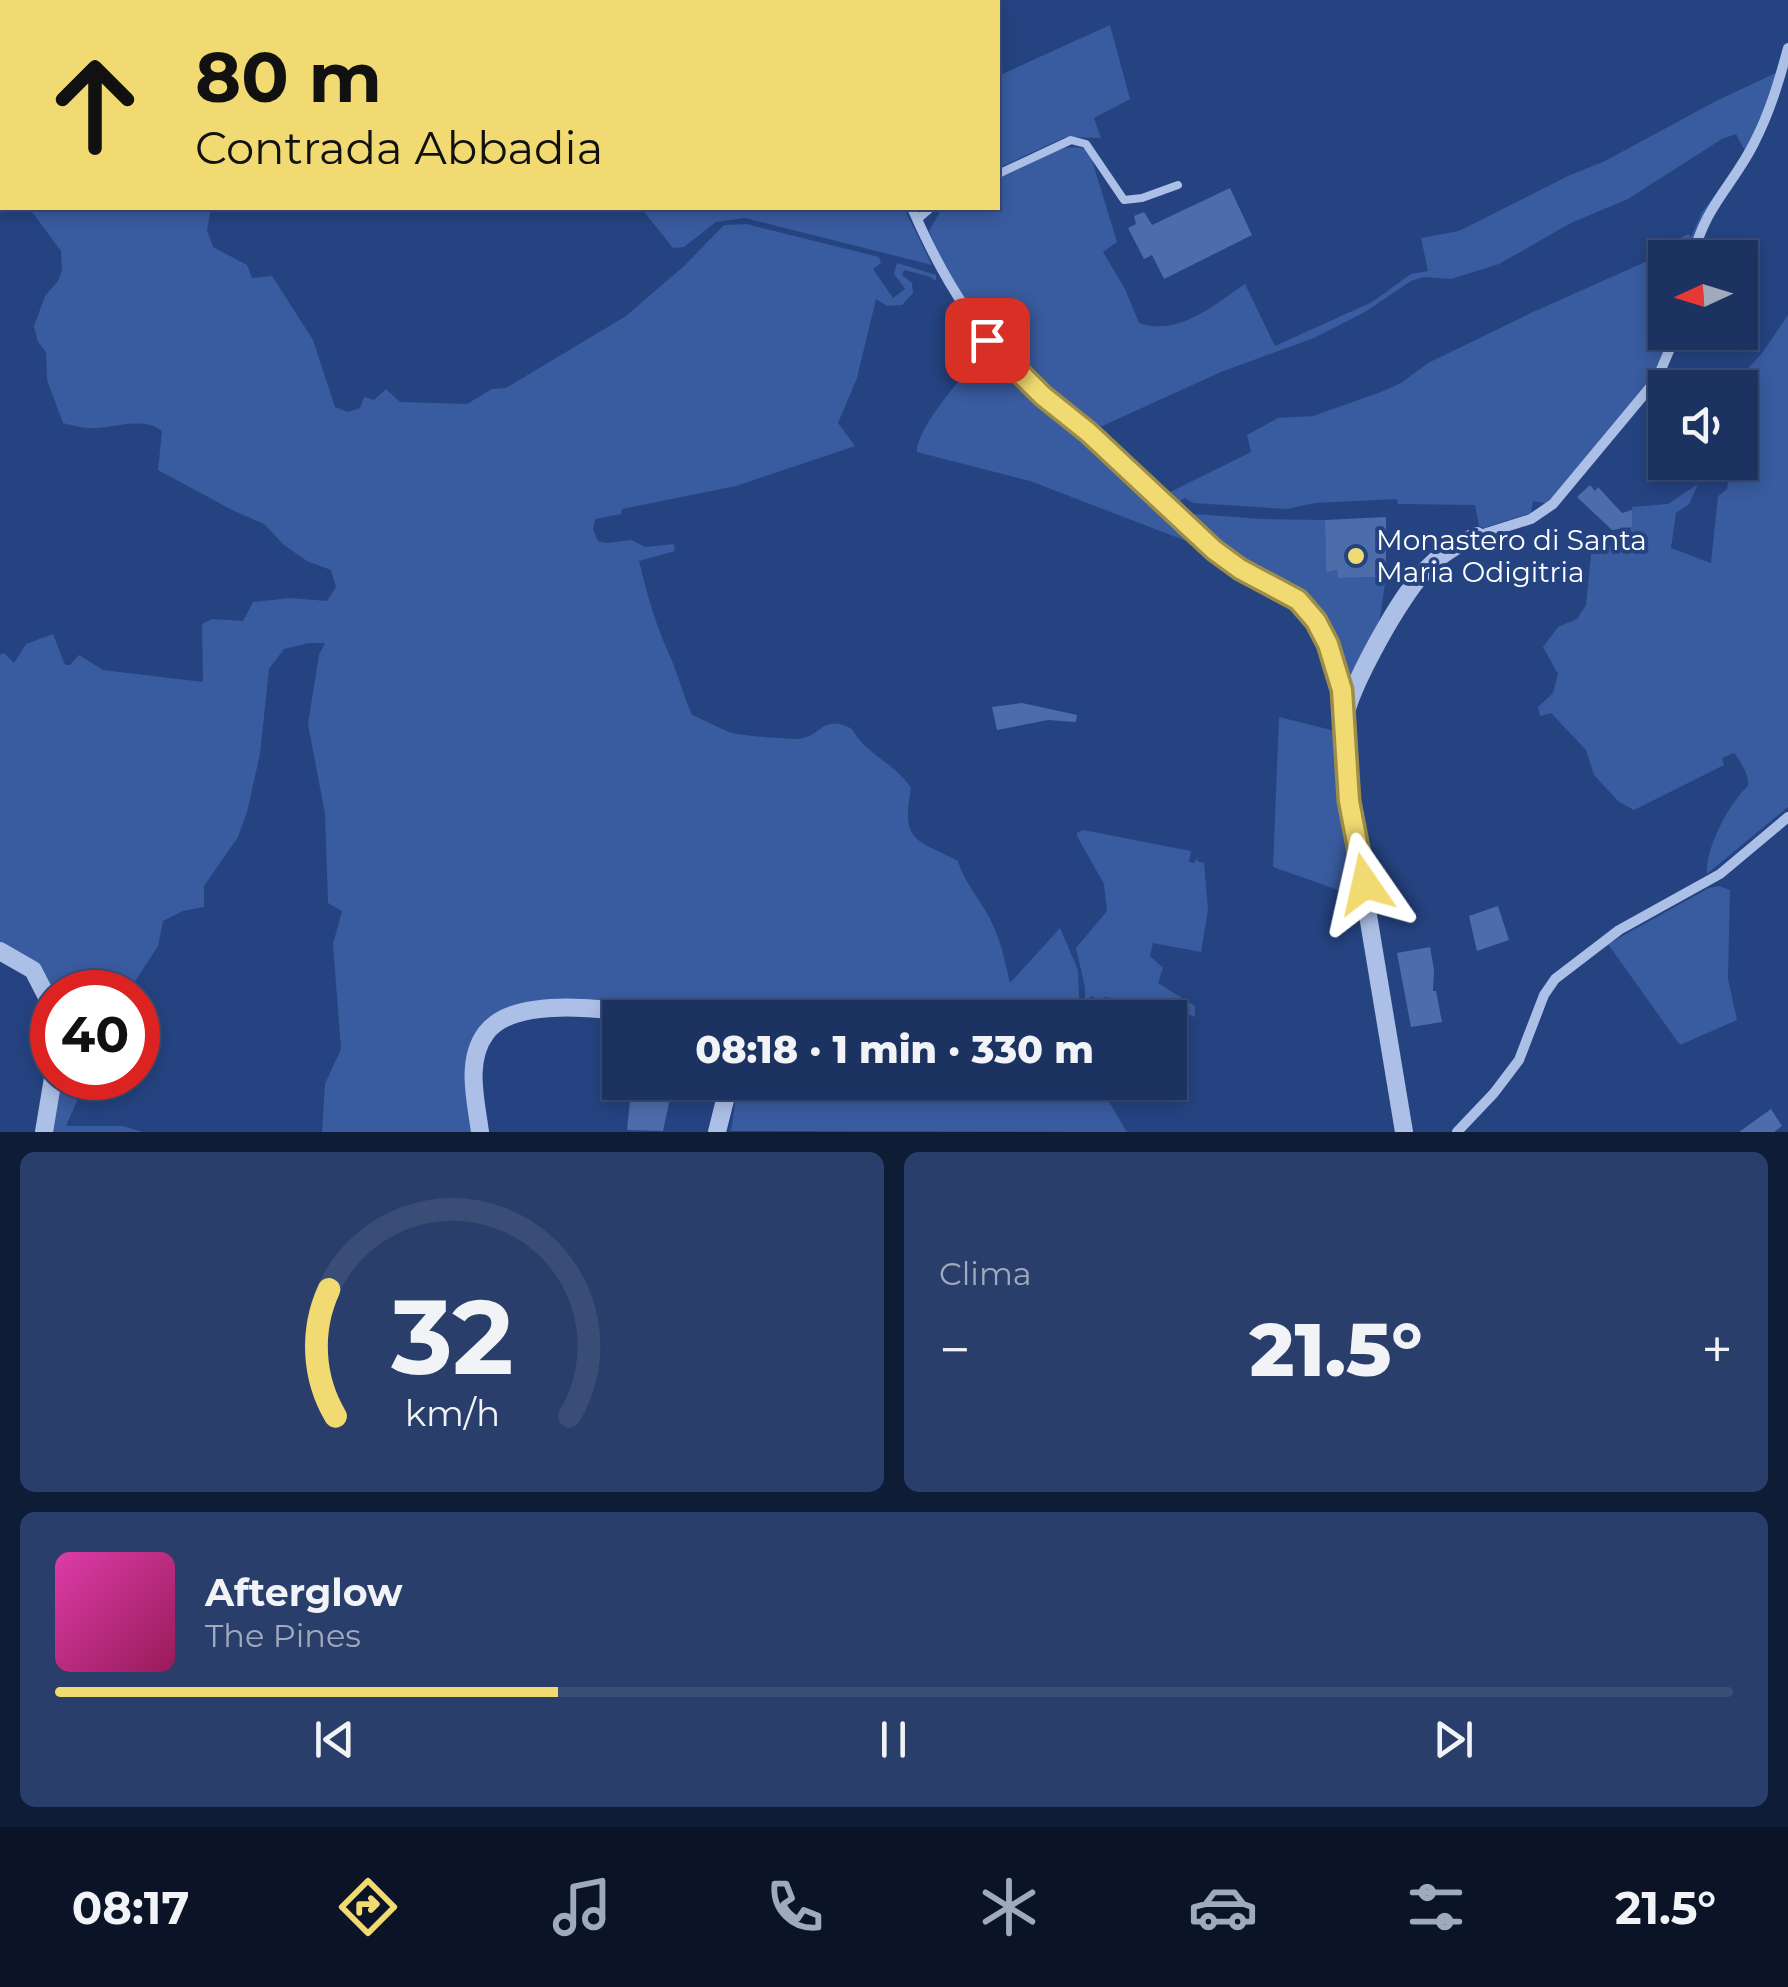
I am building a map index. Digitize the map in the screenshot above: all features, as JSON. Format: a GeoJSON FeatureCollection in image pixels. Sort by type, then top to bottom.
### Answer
{"type":"FeatureCollection","features":[{"type":"Feature","properties":{"kind":"street"},"geometry":{"type":"LineString","coordinates":[[1696,240],[1726,183],[1753,146],[1776,94],[1788,48]]}},
{"type":"Feature","properties":{"kind":"street"},"geometry":{"type":"LineString","coordinates":[[913,210],[954,294],[987,340],[1214,550],[1240,569],[1298,600],[1316,621],[1336,668],[1344,718],[1349,801],[1404,1132]]}},
{"type":"Feature","properties":{"kind":"street"},"geometry":{"type":"LineString","coordinates":[[1344,718],[1401,603],[1426,569],[1476,536],[1531,519],[1553,504],[1657,379],[1669,350]]}},
{"type":"Feature","properties":{"kind":"street"},"geometry":{"type":"LineString","coordinates":[[1457,1132],[1519,1060],[1544,995],[1555,980],[1619,930],[1720,874],[1788,818]]}},
{"type":"Feature","properties":{"kind":"street"},"geometry":{"type":"LineString","coordinates":[[0,951],[33,970]]}},
{"type":"Feature","properties":{"kind":"street"},"geometry":{"type":"LineString","coordinates":[[480,1132],[473,1077],[485,1034],[502,1019],[522,1010],[602,1013]]}},
{"type":"Feature","properties":{"kind":"street"},"geometry":{"type":"LineString","coordinates":[[44,1132],[49,1100]]}},
{"type":"Feature","properties":{"kind":"street"},"geometry":{"type":"LineString","coordinates":[[717,1132],[725,1100]]}},
{"type":"Feature","properties":{"kind":"lane"},"geometry":{"type":"LineString","coordinates":[[1000,173],[1071,140],[1086,144],[1124,200],[1178,185]]}},
{"type":"Feature","properties":{"kind":"lane"},"geometry":{"type":"LineString","coordinates":[[917,220],[929,210]]}},
{"type":"Feature","properties":{"kind":"path"},"geometry":{"type":"LineString","coordinates":[[1386,544],[1406,544],[1426,569]]}},
{"type":"Feature","properties":{"kind":"shaded area"},"geometry":{"type":"Polygon","coordinates":[[[1110,25],[1130,99],[1094,118],[1101,138],[1066,137],[1000,167],[1000,75],[1110,25]]]}},
{"type":"Feature","properties":{"kind":"shaded area"},"geometry":{"type":"Polygon","coordinates":[[[1780,71],[1754,142],[1693,240],[1676,240],[1689,234],[1691,237],[1702,212],[1742,161],[1746,153],[1736,134],[1628,199],[1571,223],[1499,264],[1451,279],[1424,277],[1411,281],[1365,312],[1314,338],[1221,372],[1089,432],[1017,365],[976,316],[942,261],[929,231],[941,210],[1000,210],[1000,177],[1031,160],[1065,148],[1089,150],[1117,242],[1103,252],[1139,323],[1168,326],[1182,322],[1245,284],[1275,346],[1372,302],[1411,274],[1428,271],[1421,238],[1459,231],[1780,71]]]}},
{"type":"Feature","properties":{"kind":"shaded area"},"geometry":{"type":"Polygon","coordinates":[[[30,210],[211,210],[207,230],[213,247],[247,265],[252,278],[272,276],[313,340],[335,407],[348,412],[360,408],[364,397],[374,400],[386,389],[400,402],[467,404],[492,389],[506,388],[626,316],[724,225],[746,224],[879,257],[881,263],[873,269],[893,298],[905,289],[894,274],[897,263],[936,275],[936,281],[904,270],[902,275],[912,283],[913,293],[902,305],[887,306],[876,299],[857,378],[838,423],[855,446],[736,486],[622,509],[621,514],[595,519],[593,529],[598,541],[606,543],[631,540],[646,547],[674,544],[675,551],[639,561],[655,620],[692,715],[729,732],[761,737],[803,738],[833,724],[852,729],[911,788],[908,819],[915,836],[958,861],[995,930],[1010,983],[1060,928],[1078,970],[1079,1000],[602,1000],[602,1012],[534,1004],[470,1047],[465,1075],[472,1132],[322,1132],[325,1084],[341,1049],[333,944],[342,911],[328,903],[325,814],[308,724],[319,655],[325,643],[284,649],[269,669],[260,754],[247,812],[238,837],[204,886],[204,907],[183,911],[163,921],[158,946],[142,970],[30,973],[0,946],[0,655],[4,653],[14,663],[26,644],[53,634],[65,665],[79,655],[103,670],[203,682],[202,624],[212,619],[243,621],[253,602],[290,598],[327,601],[336,587],[331,570],[307,561],[264,524],[158,470],[162,431],[147,424],[93,428],[63,423],[47,380],[46,352],[38,342],[34,326],[45,296],[62,270],[61,251],[30,210]]]}},
{"type":"Feature","properties":{"kind":"shaded area"},"geometry":{"type":"Polygon","coordinates":[[[643,210],[905,210],[932,265],[745,218],[716,222],[684,247],[673,248],[643,210]]]}},
{"type":"Feature","properties":{"kind":"shaded area"},"geometry":{"type":"Polygon","coordinates":[[[1648,261],[1648,350],[1667,350],[1660,370],[1648,370],[1648,385],[1555,500],[1549,504],[1533,501],[1531,513],[1484,528],[1479,526],[1475,505],[1398,504],[1397,499],[1315,503],[1287,509],[1193,503],[1185,498],[1174,505],[1162,496],[1251,452],[1247,435],[1278,418],[1313,416],[1381,392],[1428,363],[1648,261]]]}},
{"type":"Feature","properties":{"kind":"shaded area"},"geometry":{"type":"Polygon","coordinates":[[[1788,315],[1788,807],[1707,874],[1720,827],[1748,786],[1737,757],[1734,753],[1722,758],[1724,765],[1634,810],[1619,802],[1594,775],[1586,750],[1551,713],[1540,716],[1538,707],[1553,693],[1558,674],[1543,647],[1558,627],[1577,619],[1586,605],[1593,534],[1617,552],[1624,552],[1630,539],[1632,507],[1668,504],[1698,484],[1689,504],[1676,513],[1671,548],[1711,563],[1718,496],[1727,489],[1728,480],[1758,480],[1758,370],[1747,370],[1788,315]]]}},
{"type":"Feature","properties":{"kind":"shaded area"},"geometry":{"type":"Polygon","coordinates":[[[987,348],[1048,409],[1202,547],[1030,481],[917,452],[934,413],[987,348]]]}},
{"type":"Feature","properties":{"kind":"shaded area"},"geometry":{"type":"Polygon","coordinates":[[[1195,514],[1325,520],[1326,571],[1337,570],[1339,578],[1386,577],[1379,624],[1351,676],[1330,631],[1306,594],[1298,594],[1225,551],[1189,518],[1195,514]]]}},
{"type":"Feature","properties":{"kind":"shaded area"},"geometry":{"type":"Polygon","coordinates":[[[1279,717],[1335,731],[1334,756],[1361,898],[1273,867],[1279,717]]]}},
{"type":"Feature","properties":{"kind":"shaded area"},"geometry":{"type":"Polygon","coordinates":[[[1083,830],[1191,851],[1189,862],[1194,863],[1199,855],[1197,861],[1204,863],[1208,910],[1201,952],[1153,943],[1150,956],[1163,968],[1158,983],[1185,1000],[1098,1000],[1092,996],[1085,1000],[1076,948],[1107,911],[1104,884],[1077,833],[1083,830]]]}},
{"type":"Feature","properties":{"kind":"shaded area"},"geometry":{"type":"Polygon","coordinates":[[[1719,886],[1730,890],[1728,979],[1737,1020],[1680,1045],[1608,944],[1719,886]]]}},
{"type":"Feature","properties":{"kind":"shaded area"},"geometry":{"type":"Polygon","coordinates":[[[1187,1001],[1195,1006],[1195,1017],[1187,1014],[1187,1001]]]}},
{"type":"Feature","properties":{"kind":"shaded area"},"geometry":{"type":"Polygon","coordinates":[[[54,1100],[77,1100],[66,1126],[123,1126],[142,1132],[48,1132],[54,1100]]]}},
{"type":"Feature","properties":{"kind":"shaded area"},"geometry":{"type":"Polygon","coordinates":[[[734,1100],[1108,1100],[1127,1132],[731,1131],[734,1100]]]}},
{"type":"Feature","properties":{"kind":"building"},"geometry":{"type":"Polygon","coordinates":[[[1230,188],[1252,235],[1164,279],[1152,255],[1144,259],[1128,228],[1136,224],[1134,216],[1144,212],[1152,225],[1230,188]]]}},
{"type":"Feature","properties":{"kind":"building"},"geometry":{"type":"Polygon","coordinates":[[[1590,485],[1595,491],[1598,487],[1622,513],[1632,510],[1632,527],[1612,530],[1577,497],[1590,485]]]}},
{"type":"Feature","properties":{"kind":"building","name":"Monastero di Santa Maria Odigitria"},"geometry":{"type":"Polygon","coordinates":[[[1386,517],[1386,577],[1338,578],[1337,570],[1326,572],[1325,520],[1386,517]]]}},
{"type":"Feature","properties":{"kind":"building"},"geometry":{"type":"Polygon","coordinates":[[[1022,703],[1077,715],[1076,722],[1048,720],[997,730],[992,707],[1022,703]]]}},
{"type":"Feature","properties":{"kind":"building"},"geometry":{"type":"Polygon","coordinates":[[[1498,906],[1509,940],[1477,951],[1469,916],[1498,906]]]}},
{"type":"Feature","properties":{"kind":"building"},"geometry":{"type":"Polygon","coordinates":[[[1430,947],[1433,991],[1442,1022],[1411,1027],[1397,953],[1430,947]]]}},
{"type":"Feature","properties":{"kind":"building"},"geometry":{"type":"Polygon","coordinates":[[[630,1100],[670,1100],[663,1131],[627,1130],[630,1100]]]}},
{"type":"Feature","properties":{"kind":"building"},"geometry":{"type":"Polygon","coordinates":[[[1771,1109],[1782,1126],[1774,1132],[1739,1132],[1771,1109]]]}},
{"type":"Feature","properties":{"kind":"place","name":"Monastero di Santa Maria Odigitria"},"geometry":{"type":"Point","coordinates":[1356,556]}},
{"type":"Feature","properties":{"kind":"route"},"geometry":{"type":"LineString","coordinates":[[987,340],[1043,396],[1088,432],[1214,550],[1240,569],[1298,600],[1316,621],[1328,644],[1342,690],[1349,801],[1365,884]]}}]}
